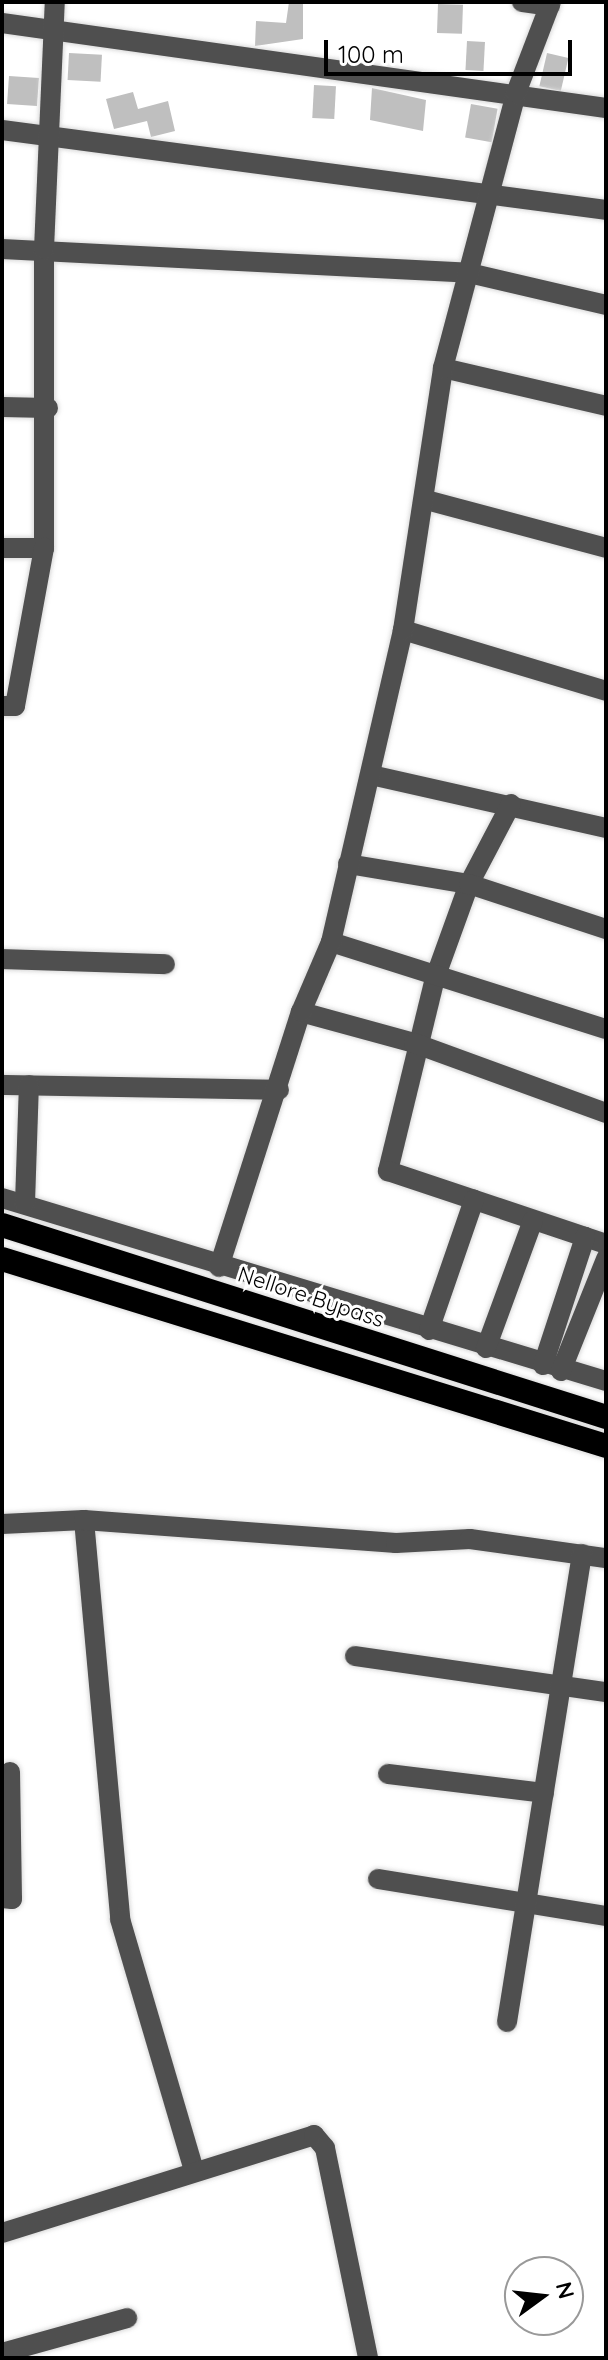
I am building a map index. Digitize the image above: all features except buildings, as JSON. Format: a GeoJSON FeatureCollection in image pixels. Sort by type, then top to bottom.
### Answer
{"type":"FeatureCollection","features":[{"type":"Feature","properties":{"kind":"highway","name":"Nellore Bypass"},"geometry":{"type":"LineString","coordinates":[[2,1225],[606,1417]]}},
{"type":"Feature","properties":{"kind":"highway"},"geometry":{"type":"LineString","coordinates":[[2,1259],[606,1446]]}},
{"type":"Feature","properties":{"kind":"street"},"geometry":{"type":"LineString","coordinates":[[2,706],[15,706],[44,548],[48,408],[44,249],[53,137],[55,2]]}},
{"type":"Feature","properties":{"kind":"street"},"geometry":{"type":"LineString","coordinates":[[219,1267],[279,1090],[301,1012],[331,942],[403,630],[426,500],[443,368],[496,190],[516,93],[550,4],[522,2]]}},
{"type":"Feature","properties":{"kind":"street"},"geometry":{"type":"LineString","coordinates":[[2,23],[606,108]]}},
{"type":"Feature","properties":{"kind":"street"},"geometry":{"type":"LineString","coordinates":[[2,130],[496,190],[606,210]]}},
{"type":"Feature","properties":{"kind":"street"},"geometry":{"type":"LineString","coordinates":[[2,249],[469,273],[606,305]]}},
{"type":"Feature","properties":{"kind":"street"},"geometry":{"type":"LineString","coordinates":[[443,368],[606,406]]}},
{"type":"Feature","properties":{"kind":"street"},"geometry":{"type":"LineString","coordinates":[[2,407],[48,408]]}},
{"type":"Feature","properties":{"kind":"street"},"geometry":{"type":"LineString","coordinates":[[426,500],[606,548]]}},
{"type":"Feature","properties":{"kind":"street"},"geometry":{"type":"LineString","coordinates":[[2,548],[44,548]]}},
{"type":"Feature","properties":{"kind":"street"},"geometry":{"type":"LineString","coordinates":[[403,630],[606,691]]}},
{"type":"Feature","properties":{"kind":"street"},"geometry":{"type":"LineString","coordinates":[[371,775],[511,804],[606,828]]}},
{"type":"Feature","properties":{"kind":"street"},"geometry":{"type":"LineString","coordinates":[[511,804],[469,884],[435,978],[414,1043],[388,1171],[606,1244]]}},
{"type":"Feature","properties":{"kind":"street"},"geometry":{"type":"LineString","coordinates":[[348,864],[469,884],[606,929]]}},
{"type":"Feature","properties":{"kind":"street"},"geometry":{"type":"LineString","coordinates":[[331,942],[435,978],[606,1029]]}},
{"type":"Feature","properties":{"kind":"street"},"geometry":{"type":"LineString","coordinates":[[2,959],[165,964]]}},
{"type":"Feature","properties":{"kind":"street"},"geometry":{"type":"LineString","coordinates":[[301,1012],[414,1043],[606,1113]]}},
{"type":"Feature","properties":{"kind":"street"},"geometry":{"type":"LineString","coordinates":[[2,1085],[279,1090]]}},
{"type":"Feature","properties":{"kind":"street"},"geometry":{"type":"LineString","coordinates":[[25,1203],[29,1085]]}},
{"type":"Feature","properties":{"kind":"street"},"geometry":{"type":"LineString","coordinates":[[2,1198],[552,1368],[606,1381]]}},
{"type":"Feature","properties":{"kind":"street"},"geometry":{"type":"LineString","coordinates":[[429,1330],[474,1200]]}},
{"type":"Feature","properties":{"kind":"street"},"geometry":{"type":"LineString","coordinates":[[486,1348],[533,1220]]}},
{"type":"Feature","properties":{"kind":"street"},"geometry":{"type":"LineString","coordinates":[[552,1368],[585,1237]]}},
{"type":"Feature","properties":{"kind":"street"},"geometry":{"type":"LineString","coordinates":[[552,1368],[606,1259]]}},
{"type":"Feature","properties":{"kind":"street"},"geometry":{"type":"LineString","coordinates":[[2,1524],[84,1520],[267,1538],[470,1539],[606,1558]]}},
{"type":"Feature","properties":{"kind":"street"},"geometry":{"type":"LineString","coordinates":[[84,1520],[120,1919],[194,2171]]}},
{"type":"Feature","properties":{"kind":"street"},"geometry":{"type":"LineString","coordinates":[[507,2022],[582,1554]]}},
{"type":"Feature","properties":{"kind":"street"},"geometry":{"type":"LineString","coordinates":[[355,1656],[606,1692]]}},
{"type":"Feature","properties":{"kind":"street"},"geometry":{"type":"LineString","coordinates":[[2,1898],[12,1899],[10,1772]]}},
{"type":"Feature","properties":{"kind":"street"},"geometry":{"type":"LineString","coordinates":[[388,1774],[544,1793]]}},
{"type":"Feature","properties":{"kind":"street"},"geometry":{"type":"LineString","coordinates":[[378,1879],[606,1916]]}},
{"type":"Feature","properties":{"kind":"street"},"geometry":{"type":"LineString","coordinates":[[2,2233],[314,2135],[325,2148],[368,2358]]}},
{"type":"Feature","properties":{"kind":"street"},"geometry":{"type":"LineString","coordinates":[[2,2353],[127,2318]]}}]}
